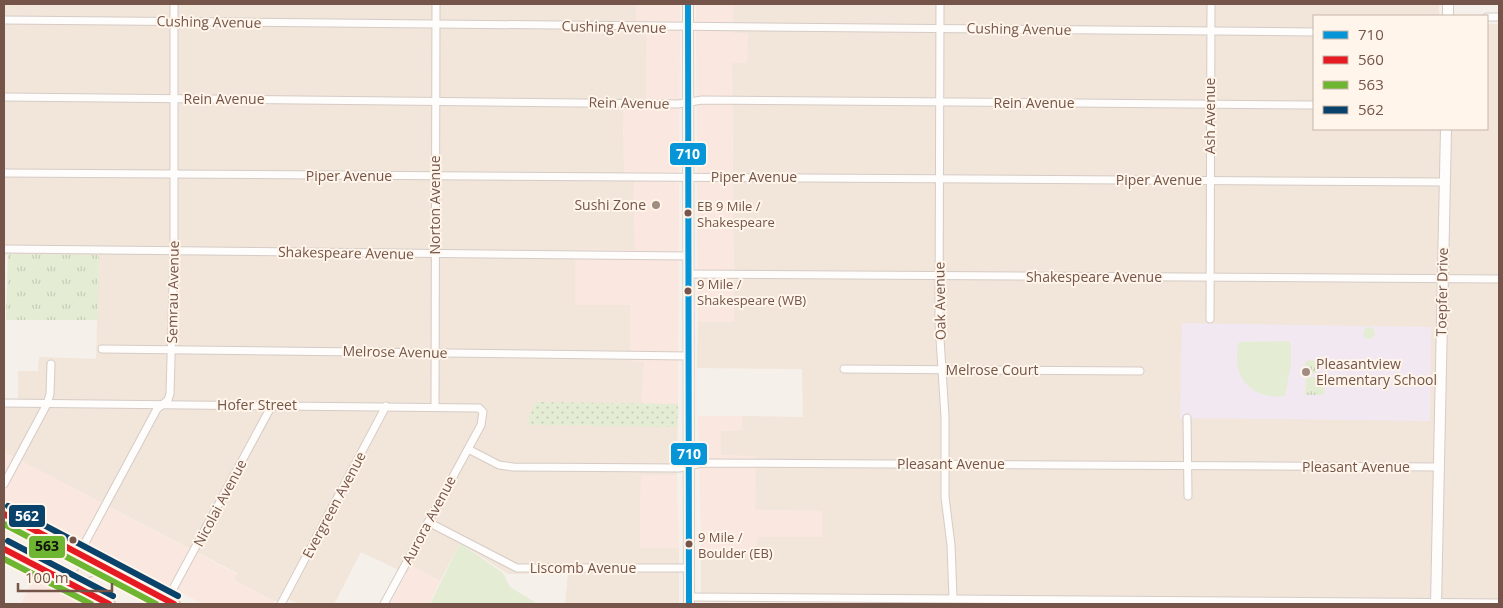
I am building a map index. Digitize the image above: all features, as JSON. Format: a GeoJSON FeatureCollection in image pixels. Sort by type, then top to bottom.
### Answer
{"type":"FeatureCollection","features":[{"type":"Feature","properties":{"kind":"main road"},"geometry":{"type":"LineString","coordinates":[[688,4],[689,600]]}},
{"type":"Feature","properties":{"kind":"main road","name":"Toepfer Drive"},"geometry":{"type":"LineString","coordinates":[[1436,603],[1446,130]]}},
{"type":"Feature","properties":{"kind":"main road"},"geometry":{"type":"LineString","coordinates":[[4,514],[171,602]]}},
{"type":"Feature","properties":{"kind":"main road"},"geometry":{"type":"LineString","coordinates":[[21,558],[40,552],[44,545],[45,536]]}},
{"type":"Feature","properties":{"kind":"main road"},"geometry":{"type":"LineString","coordinates":[[4,549],[78,588],[90,600],[109,604]]}},
{"type":"Feature","properties":{"kind":"main road"},"geometry":{"type":"LineString","coordinates":[[78,588],[83,573],[102,566]]}},
{"type":"Feature","properties":{"kind":"street","name":"Semrau Avenue"},"geometry":{"type":"LineString","coordinates":[[79,554],[161,405],[168,400],[170,394],[175,174],[174,4]]}},
{"type":"Feature","properties":{"kind":"street","name":"Norton Avenue"},"geometry":{"type":"LineString","coordinates":[[435,407],[436,4]]}},
{"type":"Feature","properties":{"kind":"street","name":"Oak Avenue"},"geometry":{"type":"LineString","coordinates":[[940,4],[939,276],[946,464],[945,505],[952,545],[953,598]]}},
{"type":"Feature","properties":{"kind":"street","name":"Ash Avenue"},"geometry":{"type":"LineString","coordinates":[[1210,319],[1211,4]]}},
{"type":"Feature","properties":{"kind":"street","name":"Cushing Avenue"},"geometry":{"type":"LineString","coordinates":[[4,20],[1313,32]]}},
{"type":"Feature","properties":{"kind":"street","name":"Rein Avenue"},"geometry":{"type":"LineString","coordinates":[[4,97],[678,104],[702,100],[1313,105]]}},
{"type":"Feature","properties":{"kind":"street","name":"Piper Avenue"},"geometry":{"type":"LineString","coordinates":[[4,173],[678,179],[688,177],[1444,182]]}},
{"type":"Feature","properties":{"kind":"street","name":"Shakespeare Avenue"},"geometry":{"type":"LineString","coordinates":[[4,248],[688,256]]}},
{"type":"Feature","properties":{"kind":"street","name":"Shakespeare Avenue"},"geometry":{"type":"LineString","coordinates":[[689,274],[1499,279]]}},
{"type":"Feature","properties":{"kind":"street","name":"Melrose Avenue"},"geometry":{"type":"LineString","coordinates":[[102,349],[689,356]]}},
{"type":"Feature","properties":{"kind":"street"},"geometry":{"type":"LineString","coordinates":[[4,484],[47,404],[50,394],[51,364]]}},
{"type":"Feature","properties":{"kind":"street","name":"Melrose Court"},"geometry":{"type":"LineString","coordinates":[[844,369],[1140,371]]}},
{"type":"Feature","properties":{"kind":"street","name":"Hofer Street"},"geometry":{"type":"LineString","coordinates":[[4,403],[479,408],[483,412],[483,420],[475,435]]}},
{"type":"Feature","properties":{"kind":"street","name":"Nicolai Avenue"},"geometry":{"type":"LineString","coordinates":[[171,602],[272,405]]}},
{"type":"Feature","properties":{"kind":"street","name":"Evergreen Avenue"},"geometry":{"type":"LineString","coordinates":[[281,604],[386,406]]}},
{"type":"Feature","properties":{"kind":"street"},"geometry":{"type":"LineString","coordinates":[[1187,418],[1188,496]]}},
{"type":"Feature","properties":{"kind":"street","name":"Aurora Avenue"},"geometry":{"type":"LineString","coordinates":[[384,604],[475,435]]}},
{"type":"Feature","properties":{"kind":"street","name":"Pleasant Avenue"},"geometry":{"type":"LineString","coordinates":[[468,449],[499,465],[513,467],[689,466],[702,463],[1439,468]]}},
{"type":"Feature","properties":{"kind":"street","name":"Liscomb Avenue"},"geometry":{"type":"LineString","coordinates":[[428,522],[517,568],[689,568]]}},
{"type":"Feature","properties":{"kind":"street"},"geometry":{"type":"LineString","coordinates":[[689,600],[914,601],[953,598],[1204,602],[1499,603]]}},
{"type":"Feature","properties":{"kind":"shaded area"},"geometry":{"type":"Polygon","coordinates":[[[4,4],[636,4],[636,21],[647,21],[646,108],[623,108],[624,172],[634,172],[635,251],[575,304],[631,305],[630,361],[644,361],[642,403],[678,404],[677,475],[641,475],[640,547],[679,548],[679,604],[565,604],[568,574],[508,574],[460,543],[440,581],[411,566],[407,574],[361,552],[334,604],[299,604],[290,600],[274,601],[234,580],[237,573],[4,452],[4,399],[18,400],[18,371],[38,371],[39,357],[96,359],[99,255],[4,255],[4,4]]]}},
{"type":"Feature","properties":{"kind":"shaded area"},"geometry":{"type":"Polygon","coordinates":[[[636,4],[680,4],[678,404],[642,404],[644,362],[630,361],[630,305],[575,305],[575,249],[635,250],[634,173],[624,172],[623,108],[646,107],[647,21],[636,21],[636,4]]]}},
{"type":"Feature","properties":{"kind":"shaded area"},"geometry":{"type":"Polygon","coordinates":[[[696,4],[733,4],[733,33],[748,33],[747,63],[732,63],[734,322],[698,322],[696,4]]]}},
{"type":"Feature","properties":{"kind":"shaded area"},"geometry":{"type":"Polygon","coordinates":[[[733,4],[1439,4],[1439,15],[1313,15],[1313,130],[1488,130],[1488,24],[1499,24],[1499,604],[701,602],[701,553],[756,553],[756,537],[822,536],[821,511],[755,510],[721,456],[721,431],[742,430],[742,416],[803,417],[802,369],[697,368],[698,322],[734,322],[732,62],[747,62],[747,33],[733,33],[733,4]]]}},
{"type":"Feature","properties":{"kind":"shaded area","name":"Pleasantview Elementary School"},"geometry":{"type":"Polygon","coordinates":[[[1182,323],[1431,327],[1430,421],[1180,418],[1182,323]]]}},
{"type":"Feature","properties":{"kind":"shaded area"},"geometry":{"type":"Polygon","coordinates":[[[698,416],[742,416],[742,430],[721,431],[721,455],[756,456],[755,510],[822,511],[822,537],[757,537],[756,553],[701,553],[698,416]]]}},
{"type":"Feature","properties":{"kind":"shaded area"},"geometry":{"type":"Polygon","coordinates":[[[4,452],[237,574],[234,580],[274,601],[273,604],[203,604],[4,499],[4,452]]]}},
{"type":"Feature","properties":{"kind":"shaded area"},"geometry":{"type":"Polygon","coordinates":[[[641,475],[677,475],[679,548],[640,548],[641,475]]]}},
{"type":"Feature","properties":{"kind":"shaded area"},"geometry":{"type":"Polygon","coordinates":[[[411,565],[440,581],[429,604],[390,604],[411,565]]]}},
{"type":"Feature","properties":{"kind":"shaded area"},"geometry":{"type":"Polygon","coordinates":[[[36,575],[93,604],[21,604],[36,575]]]}},
{"type":"Feature","properties":{"kind":"green space"},"geometry":{"type":"Polygon","coordinates":[[[8,254],[99,255],[98,320],[6,320],[8,254]]]}},
{"type":"Feature","properties":{"kind":"green space"},"geometry":{"type":"Polygon","coordinates":[[[1369,327],[1375,333],[1369,339],[1363,333],[1369,327]]]}},
{"type":"Feature","properties":{"kind":"green space"},"geometry":{"type":"Polygon","coordinates":[[[1288,341],[1291,344],[1291,365],[1285,396],[1262,394],[1253,390],[1240,375],[1237,365],[1239,342],[1288,341]]]}},
{"type":"Feature","properties":{"kind":"green space"},"geometry":{"type":"Polygon","coordinates":[[[1308,360],[1314,360],[1318,367],[1314,374],[1308,374],[1304,370],[1304,364],[1308,360]]]}},
{"type":"Feature","properties":{"kind":"green space"},"geometry":{"type":"Polygon","coordinates":[[[1306,377],[1325,377],[1324,395],[1305,395],[1306,377]]]}},
{"type":"Feature","properties":{"kind":"green space"},"geometry":{"type":"Polygon","coordinates":[[[536,402],[678,404],[677,427],[526,425],[536,402]]]}},
{"type":"Feature","properties":{"kind":"green space"},"geometry":{"type":"Polygon","coordinates":[[[460,543],[503,573],[510,587],[538,604],[430,604],[460,543]]]}},
{"type":"Feature","properties":{"kind":"transit line","name":"710"},"geometry":{"type":"LineString","coordinates":[[688,4],[689,604]]}},
{"type":"Feature","properties":{"kind":"transit line","name":"562"},"geometry":{"type":"LineString","coordinates":[[8,506],[178,596]]}},
{"type":"Feature","properties":{"kind":"transit line","name":"560"},"geometry":{"type":"LineString","coordinates":[[4,514],[174,604]]}},
{"type":"Feature","properties":{"kind":"transit line","name":"563"},"geometry":{"type":"LineString","coordinates":[[4,524],[156,604]]}},
{"type":"Feature","properties":{"kind":"transit line","name":"562"},"geometry":{"type":"LineString","coordinates":[[8,541],[113,596]]}},
{"type":"Feature","properties":{"kind":"transit line","name":"560"},"geometry":{"type":"LineString","coordinates":[[4,549],[109,604]]}},
{"type":"Feature","properties":{"kind":"transit line","name":"563"},"geometry":{"type":"LineString","coordinates":[[4,559],[91,604]]}},
{"type":"Feature","properties":{"kind":"place","name":"Sushi Zone"},"geometry":{"type":"Point","coordinates":[656,205]}},
{"type":"Feature","properties":{"kind":"place","name":"EB 9 Mile / Shakespeare"},"geometry":{"type":"Point","coordinates":[688,213]}},
{"type":"Feature","properties":{"kind":"place","name":"9 Mile / Shakespeare (WB)"},"geometry":{"type":"Point","coordinates":[688,291]}},
{"type":"Feature","properties":{"kind":"place","name":"Pleasantview Elementary School"},"geometry":{"type":"Point","coordinates":[1306,372]}},
{"type":"Feature","properties":{"kind":"place","name":"9 Mile / Boulder (EB)"},"geometry":{"type":"Point","coordinates":[689,544]}}]}
